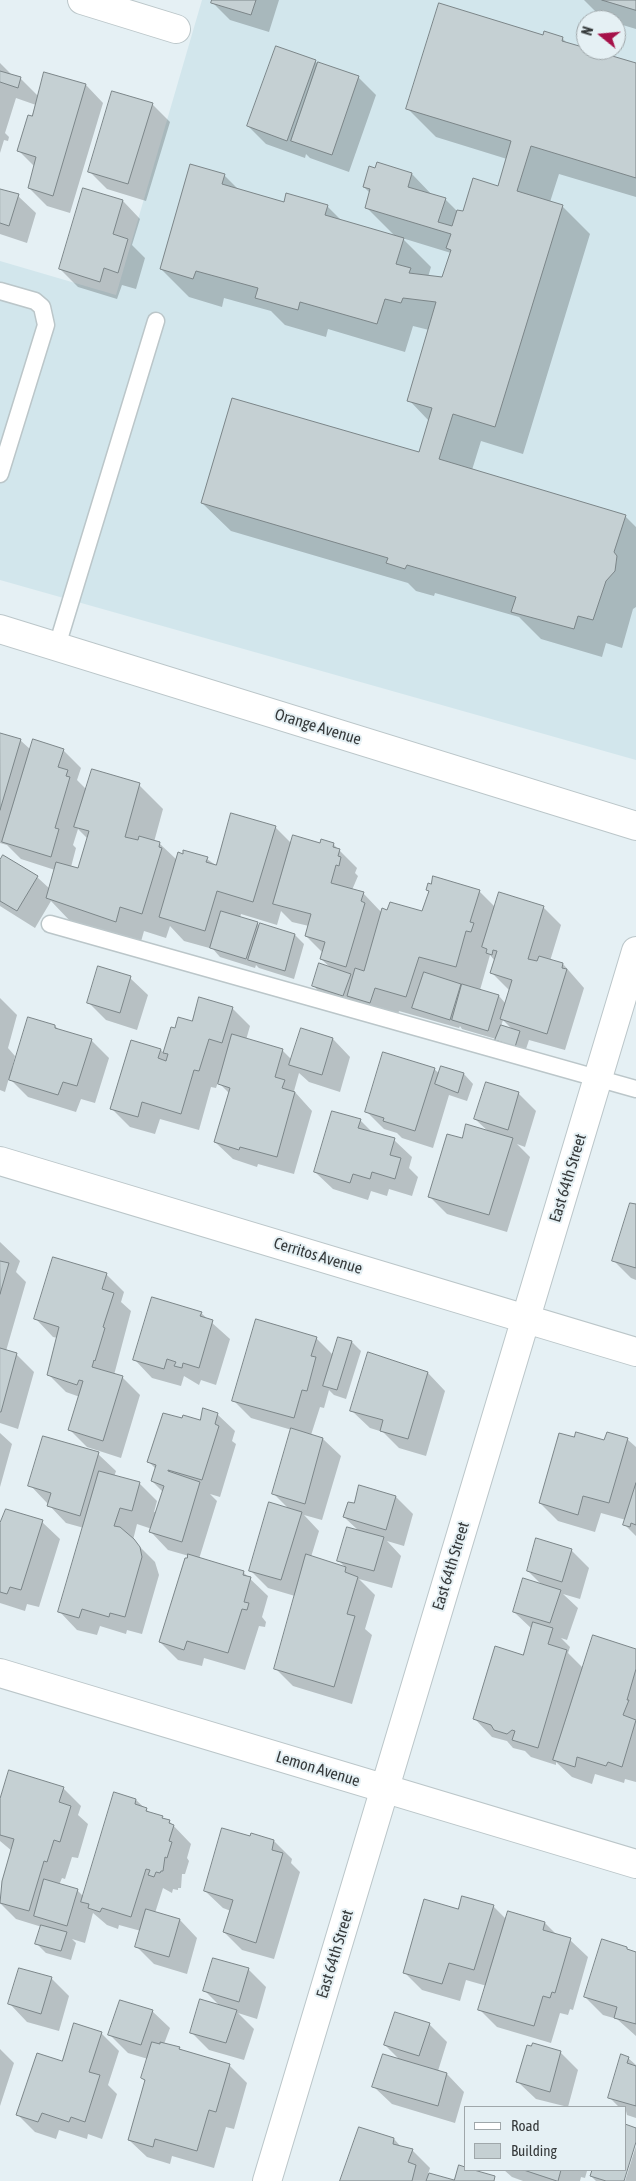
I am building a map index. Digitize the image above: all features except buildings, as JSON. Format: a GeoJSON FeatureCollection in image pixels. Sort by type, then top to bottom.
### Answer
{"type":"FeatureCollection","features":[{"type":"Feature","properties":{"kind":"street"},"geometry":{"type":"LineString","coordinates":[[82,0],[176,29]]}},
{"type":"Feature","properties":{"kind":"street","name":"Orange Avenue"},"geometry":{"type":"LineString","coordinates":[[0,629],[636,826]]}},
{"type":"Feature","properties":{"kind":"street","name":"East 64th Street"},"geometry":{"type":"LineString","coordinates":[[267,2181],[636,951]]}},
{"type":"Feature","properties":{"kind":"street","name":"Cerritos Avenue"},"geometry":{"type":"LineString","coordinates":[[0,1161],[636,1352]]}},
{"type":"Feature","properties":{"kind":"street","name":"Lemon Avenue"},"geometry":{"type":"LineString","coordinates":[[0,1673],[636,1864]]}},
{"type":"Feature","properties":{"kind":"lane"},"geometry":{"type":"LineString","coordinates":[[0,291],[35,301],[42,307],[46,325],[0,474]]}},
{"type":"Feature","properties":{"kind":"lane"},"geometry":{"type":"LineString","coordinates":[[57,646],[156,320]]}},
{"type":"Feature","properties":{"kind":"lane"},"geometry":{"type":"LineString","coordinates":[[50,924],[636,1089]]}},
{"type":"Feature","properties":{"kind":"shaded area"},"geometry":{"type":"Polygon","coordinates":[[[202,0],[636,0],[636,760],[0,580],[0,261],[116,295],[202,0]]]}}]}
